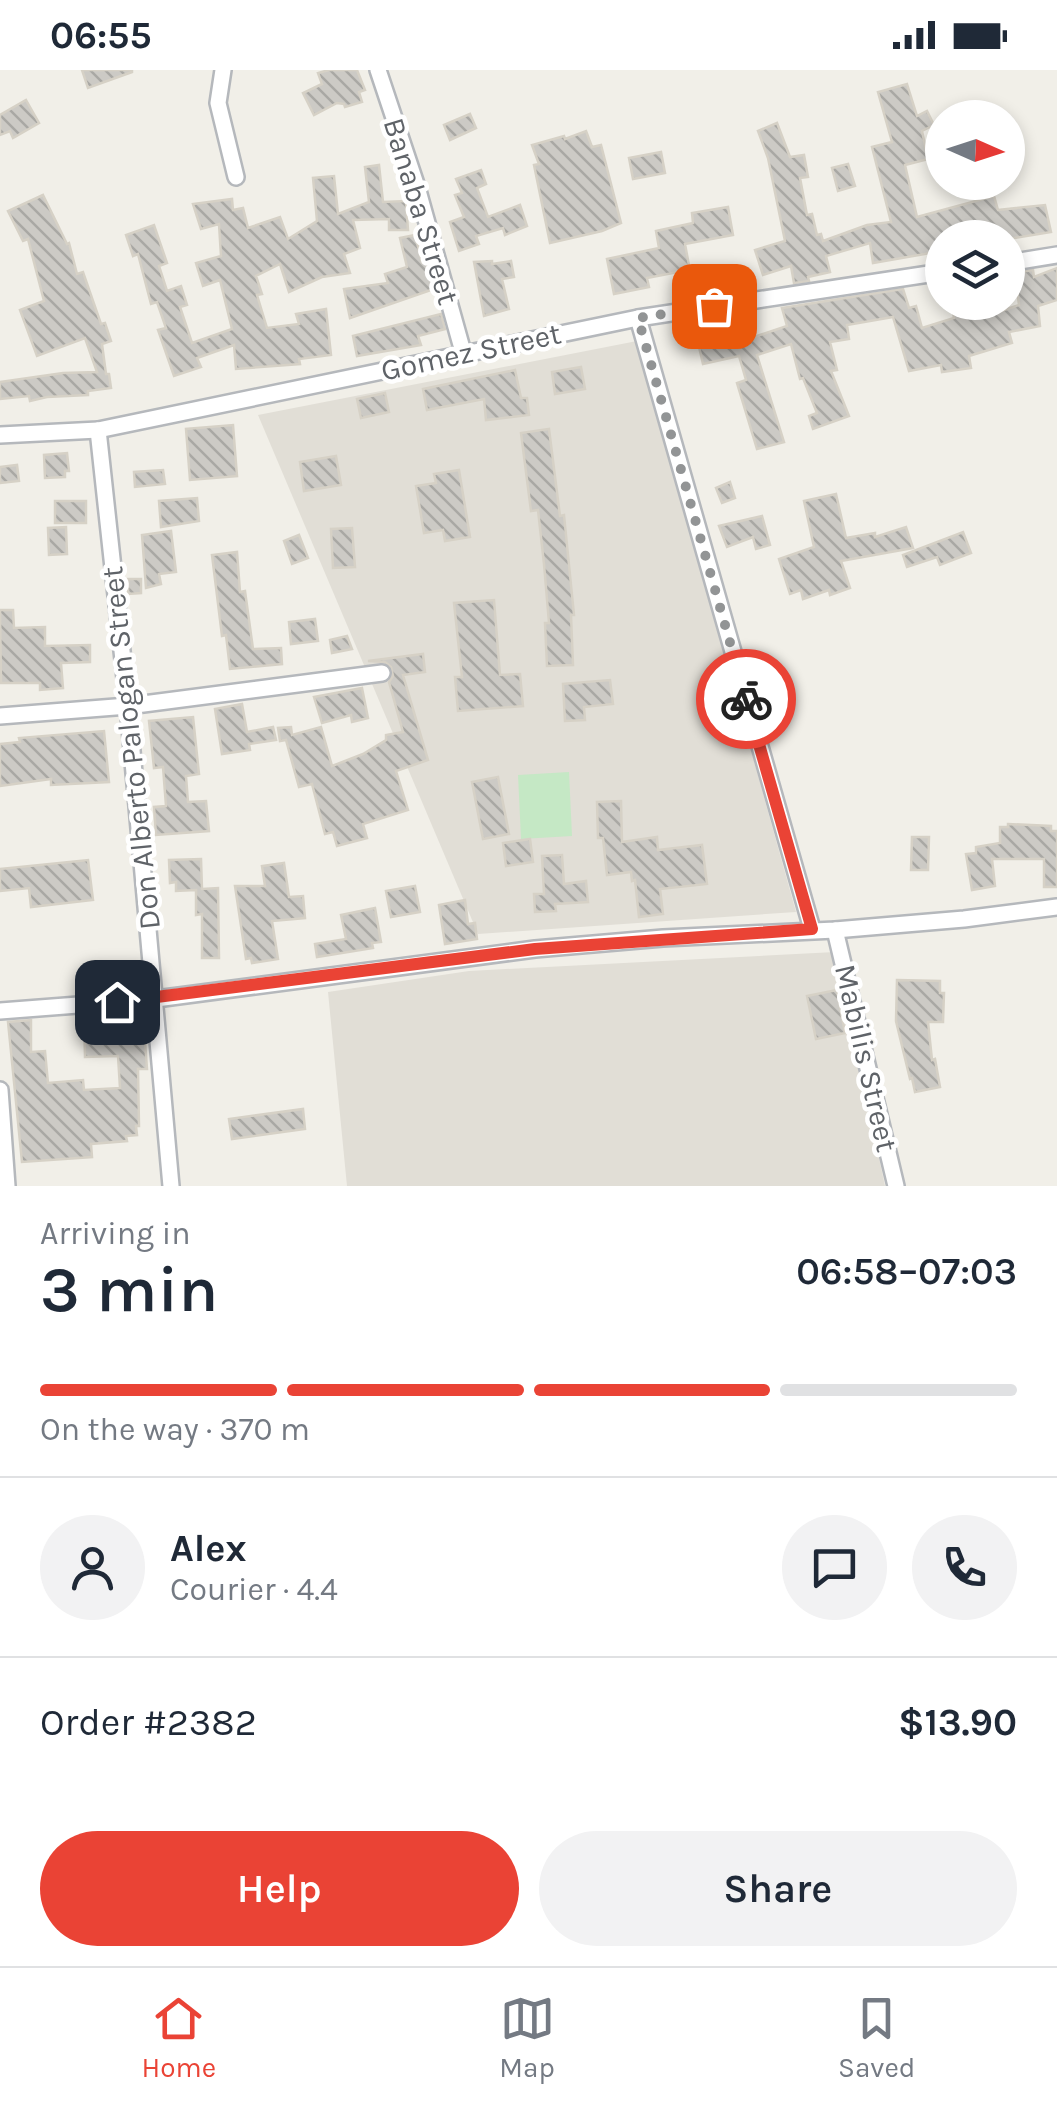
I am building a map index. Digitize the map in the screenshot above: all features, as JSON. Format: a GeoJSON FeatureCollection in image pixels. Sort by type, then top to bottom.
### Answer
{"type":"FeatureCollection","features":[{"type":"Feature","properties":{"kind":"street"},"geometry":{"type":"LineString","coordinates":[[222,70],[218,103],[236,177]]}},
{"type":"Feature","properties":{"kind":"street","name":"Banaba Street"},"geometry":{"type":"LineString","coordinates":[[378,70],[463,352]]}},
{"type":"Feature","properties":{"kind":"street"},"geometry":{"type":"LineString","coordinates":[[1025,260],[1057,255]]}},
{"type":"Feature","properties":{"kind":"street","name":"Gomez Street"},"geometry":{"type":"LineString","coordinates":[[0,435],[98,430],[638,318],[925,275]]}},
{"type":"Feature","properties":{"kind":"street","name":"Mabilis Street"},"geometry":{"type":"LineString","coordinates":[[638,318],[812,929]]}},
{"type":"Feature","properties":{"kind":"street","name":"Don Alberto Palogan Street"},"geometry":{"type":"LineString","coordinates":[[98,430],[128,706],[171,1186]]}},
{"type":"Feature","properties":{"kind":"street"},"geometry":{"type":"LineString","coordinates":[[0,716],[128,706],[382,673]]}},
{"type":"Feature","properties":{"kind":"street"},"geometry":{"type":"LineString","coordinates":[[0,1011],[156,999],[535,949],[835,930],[1057,907]]}},
{"type":"Feature","properties":{"kind":"street","name":"Mabilis Street"},"geometry":{"type":"LineString","coordinates":[[835,930],[896,1186]]}},
{"type":"Feature","properties":{"kind":"street"},"geometry":{"type":"LineString","coordinates":[[0,1090],[8,1186]]}},
{"type":"Feature","properties":{"kind":"shaded area"},"geometry":{"type":"Polygon","coordinates":[[[637,341],[796,912],[478,934],[258,415],[637,341]]]}},
{"type":"Feature","properties":{"kind":"shaded area"},"geometry":{"type":"Polygon","coordinates":[[[835,952],[885,1186],[347,1186],[328,992],[469,971],[835,952]]]}},
{"type":"Feature","properties":{"kind":"green space"},"geometry":{"type":"Polygon","coordinates":[[[569,772],[572,836],[521,839],[518,775],[569,772]]]}},
{"type":"Feature","properties":{"kind":"building"},"geometry":{"type":"Polygon","coordinates":[[[82,70],[132,70],[132,72],[88,88],[82,70]]]}},
{"type":"Feature","properties":{"kind":"building"},"geometry":{"type":"Polygon","coordinates":[[[357,70],[365,90],[359,92],[362,102],[345,107],[337,103],[314,115],[303,93],[322,84],[318,73],[357,70]]]}},
{"type":"Feature","properties":{"kind":"building"},"geometry":{"type":"Polygon","coordinates":[[[907,84],[917,116],[925,112],[925,160],[905,165],[917,217],[979,200],[995,200],[998,210],[1045,205],[1051,232],[1025,236],[1025,220],[925,220],[925,254],[873,263],[870,243],[826,256],[830,272],[808,277],[809,281],[794,283],[791,266],[763,275],[755,250],[785,241],[768,158],[758,131],[777,123],[790,157],[804,155],[808,177],[800,178],[807,215],[812,214],[817,235],[821,234],[823,241],[867,225],[891,222],[872,147],[892,142],[878,92],[907,84]]]}},
{"type":"Feature","properties":{"kind":"building"},"geometry":{"type":"Polygon","coordinates":[[[26,100],[39,123],[13,138],[10,131],[0,135],[0,115],[26,100]]]}},
{"type":"Feature","properties":{"kind":"building"},"geometry":{"type":"Polygon","coordinates":[[[470,114],[476,128],[450,140],[444,125],[470,114]]]}},
{"type":"Feature","properties":{"kind":"building"},"geometry":{"type":"Polygon","coordinates":[[[586,131],[592,147],[601,145],[621,223],[550,243],[534,165],[539,164],[532,145],[586,131]]]}},
{"type":"Feature","properties":{"kind":"building"},"geometry":{"type":"Polygon","coordinates":[[[661,152],[665,173],[633,179],[629,158],[661,152]]]}},
{"type":"Feature","properties":{"kind":"building"},"geometry":{"type":"Polygon","coordinates":[[[848,164],[855,186],[838,191],[832,168],[848,164]]]}},
{"type":"Feature","properties":{"kind":"building"},"geometry":{"type":"Polygon","coordinates":[[[379,165],[383,202],[406,201],[408,230],[389,230],[389,219],[353,220],[360,248],[344,254],[350,273],[322,277],[289,292],[280,264],[256,276],[267,328],[299,324],[296,314],[326,309],[331,355],[299,359],[300,364],[236,369],[234,345],[197,358],[201,367],[174,376],[158,330],[166,328],[157,302],[151,304],[138,254],[133,256],[126,235],[154,225],[167,263],[159,266],[167,291],[181,286],[187,305],[180,307],[192,343],[232,329],[220,280],[203,286],[196,263],[221,256],[219,224],[201,229],[193,204],[232,199],[233,210],[243,208],[248,228],[280,217],[288,239],[317,221],[313,178],[334,176],[338,214],[369,202],[365,167],[379,165]]]}},
{"type":"Feature","properties":{"kind":"building"},"geometry":{"type":"Polygon","coordinates":[[[481,170],[486,184],[477,188],[488,217],[520,205],[527,226],[505,235],[503,228],[476,236],[479,244],[459,251],[450,222],[464,217],[455,195],[462,193],[456,179],[481,170]]]}},
{"type":"Feature","properties":{"kind":"building"},"geometry":{"type":"Polygon","coordinates":[[[43,195],[69,243],[77,274],[83,272],[101,324],[105,323],[111,341],[102,344],[111,388],[88,391],[88,395],[30,401],[29,396],[0,399],[0,382],[97,372],[85,338],[37,356],[20,310],[44,301],[28,239],[23,241],[8,211],[43,195]]]}},
{"type":"Feature","properties":{"kind":"building"},"geometry":{"type":"Polygon","coordinates":[[[728,207],[733,235],[685,244],[691,276],[679,279],[678,272],[647,278],[649,287],[614,294],[607,259],[659,248],[656,231],[693,223],[692,213],[728,207]]]}},
{"type":"Feature","properties":{"kind":"building"},"geometry":{"type":"Polygon","coordinates":[[[415,235],[434,289],[350,318],[344,289],[388,283],[385,274],[407,267],[400,238],[415,235]]]}},
{"type":"Feature","properties":{"kind":"building"},"geometry":{"type":"Polygon","coordinates":[[[511,261],[514,277],[502,279],[509,309],[484,316],[474,262],[511,261]]]}},
{"type":"Feature","properties":{"kind":"building"},"geometry":{"type":"Polygon","coordinates":[[[1057,268],[1057,300],[1038,306],[1040,326],[1009,332],[1012,343],[969,356],[971,368],[942,372],[941,365],[909,371],[893,317],[847,325],[849,339],[830,342],[837,370],[831,371],[849,416],[813,429],[809,416],[817,413],[803,378],[800,379],[791,344],[757,355],[784,442],[757,449],[737,383],[746,380],[739,356],[703,364],[693,321],[720,317],[723,329],[748,324],[751,338],[787,326],[782,308],[903,289],[909,308],[916,306],[922,328],[948,320],[1025,320],[1025,271],[1033,270],[1034,277],[1057,268]]]}},
{"type":"Feature","properties":{"kind":"building"},"geometry":{"type":"Polygon","coordinates":[[[441,314],[445,329],[418,336],[421,345],[357,356],[353,336],[441,314]]]}},
{"type":"Feature","properties":{"kind":"building"},"geometry":{"type":"Polygon","coordinates":[[[581,367],[585,389],[555,394],[552,372],[581,367]]]}},
{"type":"Feature","properties":{"kind":"building"},"geometry":{"type":"Polygon","coordinates":[[[515,370],[521,398],[527,398],[529,415],[486,420],[484,399],[427,410],[423,389],[515,370]]]}},
{"type":"Feature","properties":{"kind":"building"},"geometry":{"type":"Polygon","coordinates":[[[385,393],[389,412],[361,418],[357,399],[385,393]]]}},
{"type":"Feature","properties":{"kind":"building"},"geometry":{"type":"Polygon","coordinates":[[[233,425],[237,476],[190,480],[186,429],[233,425]]]}},
{"type":"Feature","properties":{"kind":"building"},"geometry":{"type":"Polygon","coordinates":[[[549,429],[560,516],[564,515],[574,615],[573,665],[547,666],[545,623],[549,623],[538,510],[531,511],[521,433],[549,429]]]}},
{"type":"Feature","properties":{"kind":"building"},"geometry":{"type":"Polygon","coordinates":[[[67,453],[69,471],[65,471],[65,477],[45,478],[44,455],[67,453]]]}},
{"type":"Feature","properties":{"kind":"building"},"geometry":{"type":"Polygon","coordinates":[[[336,456],[341,485],[304,491],[300,462],[336,456]]]}},
{"type":"Feature","properties":{"kind":"building"},"geometry":{"type":"Polygon","coordinates":[[[17,465],[19,481],[0,483],[0,467],[17,465]]]}},
{"type":"Feature","properties":{"kind":"building"},"geometry":{"type":"Polygon","coordinates":[[[163,470],[165,484],[135,487],[134,472],[163,470]]]}},
{"type":"Feature","properties":{"kind":"building"},"geometry":{"type":"Polygon","coordinates":[[[459,470],[470,537],[445,541],[443,530],[424,533],[416,486],[436,483],[434,474],[459,470]]]}},
{"type":"Feature","properties":{"kind":"building"},"geometry":{"type":"Polygon","coordinates":[[[730,482],[735,498],[722,503],[716,488],[730,482]]]}},
{"type":"Feature","properties":{"kind":"building"},"geometry":{"type":"Polygon","coordinates":[[[836,494],[846,538],[875,533],[875,537],[906,527],[913,548],[841,561],[850,588],[803,599],[801,590],[790,594],[779,559],[814,547],[804,501],[836,494]]]}},
{"type":"Feature","properties":{"kind":"building"},"geometry":{"type":"Polygon","coordinates":[[[197,498],[199,521],[161,527],[159,501],[197,498]]]}},
{"type":"Feature","properties":{"kind":"building"},"geometry":{"type":"Polygon","coordinates":[[[55,501],[86,501],[86,523],[55,523],[55,501]]]}},
{"type":"Feature","properties":{"kind":"building"},"geometry":{"type":"Polygon","coordinates":[[[762,516],[770,545],[756,549],[753,537],[727,547],[719,526],[762,516]]]}},
{"type":"Feature","properties":{"kind":"building"},"geometry":{"type":"Polygon","coordinates":[[[66,527],[67,554],[49,555],[48,528],[66,527]]]}},
{"type":"Feature","properties":{"kind":"building"},"geometry":{"type":"Polygon","coordinates":[[[352,528],[355,567],[333,568],[331,529],[352,528]]]}},
{"type":"Feature","properties":{"kind":"building"},"geometry":{"type":"Polygon","coordinates":[[[171,531],[176,572],[159,574],[161,584],[146,588],[142,535],[171,531]]]}},
{"type":"Feature","properties":{"kind":"building"},"geometry":{"type":"Polygon","coordinates":[[[963,532],[971,553],[940,565],[937,557],[907,567],[903,555],[963,532]]]}},
{"type":"Feature","properties":{"kind":"building"},"geometry":{"type":"Polygon","coordinates":[[[299,535],[308,558],[292,564],[284,541],[299,535]]]}},
{"type":"Feature","properties":{"kind":"building"},"geometry":{"type":"Polygon","coordinates":[[[237,552],[240,592],[245,591],[253,649],[281,648],[282,664],[230,669],[212,555],[237,552]]]}},
{"type":"Feature","properties":{"kind":"building"},"geometry":{"type":"Polygon","coordinates":[[[128,579],[141,579],[141,593],[128,594],[128,579]]]}},
{"type":"Feature","properties":{"kind":"building"},"geometry":{"type":"Polygon","coordinates":[[[494,600],[500,675],[520,674],[523,706],[458,711],[455,677],[462,677],[454,603],[494,600]]]}},
{"type":"Feature","properties":{"kind":"building"},"geometry":{"type":"Polygon","coordinates":[[[0,610],[13,610],[14,628],[45,627],[45,646],[90,645],[90,662],[61,663],[63,688],[40,690],[40,683],[1,683],[0,610]]]}},
{"type":"Feature","properties":{"kind":"building"},"geometry":{"type":"Polygon","coordinates":[[[315,619],[318,641],[291,644],[289,622],[315,619]]]}},
{"type":"Feature","properties":{"kind":"building"},"geometry":{"type":"Polygon","coordinates":[[[347,636],[352,649],[332,653],[330,640],[347,636]]]}},
{"type":"Feature","properties":{"kind":"building"},"geometry":{"type":"Polygon","coordinates":[[[423,654],[425,672],[403,675],[428,760],[396,771],[408,810],[363,824],[367,838],[337,846],[333,832],[325,834],[312,784],[299,787],[286,740],[280,741],[278,728],[291,727],[292,735],[321,727],[332,766],[363,754],[386,740],[386,735],[403,732],[389,682],[393,676],[391,667],[385,662],[368,661],[423,654]]]}},
{"type":"Feature","properties":{"kind":"building"},"geometry":{"type":"Polygon","coordinates":[[[610,680],[613,704],[584,707],[585,720],[565,721],[563,684],[610,680]]]}},
{"type":"Feature","properties":{"kind":"building"},"geometry":{"type":"Polygon","coordinates":[[[362,688],[368,718],[352,722],[351,715],[322,723],[314,697],[362,688]]]}},
{"type":"Feature","properties":{"kind":"building"},"geometry":{"type":"Polygon","coordinates":[[[242,704],[247,732],[273,727],[276,740],[249,744],[250,750],[222,754],[215,709],[242,704]]]}},
{"type":"Feature","properties":{"kind":"building"},"geometry":{"type":"Polygon","coordinates":[[[193,717],[199,774],[186,776],[188,802],[206,801],[209,831],[156,835],[154,807],[166,806],[163,767],[154,768],[149,721],[193,717]]]}},
{"type":"Feature","properties":{"kind":"building"},"geometry":{"type":"Polygon","coordinates":[[[104,731],[109,782],[51,785],[51,779],[0,786],[0,744],[20,742],[19,738],[104,731]]]}},
{"type":"Feature","properties":{"kind":"building"},"geometry":{"type":"Polygon","coordinates":[[[498,777],[509,834],[483,839],[472,782],[498,777]]]}},
{"type":"Feature","properties":{"kind":"building"},"geometry":{"type":"Polygon","coordinates":[[[621,801],[622,842],[657,837],[658,850],[702,845],[707,884],[660,889],[663,914],[639,917],[631,872],[607,875],[603,838],[598,838],[597,802],[621,801]]]}},
{"type":"Feature","properties":{"kind":"building"},"geometry":{"type":"Polygon","coordinates":[[[1051,826],[1051,831],[1057,831],[1057,887],[1044,887],[1044,859],[992,859],[995,886],[972,890],[966,854],[976,853],[976,847],[1000,843],[1000,827],[1051,826]]]}},
{"type":"Feature","properties":{"kind":"building"},"geometry":{"type":"Polygon","coordinates":[[[912,837],[929,837],[928,870],[911,870],[912,837]]]}},
{"type":"Feature","properties":{"kind":"building"},"geometry":{"type":"Polygon","coordinates":[[[530,839],[533,862],[506,866],[503,843],[530,839]]]}},
{"type":"Feature","properties":{"kind":"building"},"geometry":{"type":"Polygon","coordinates":[[[562,855],[564,884],[586,881],[588,902],[555,904],[556,911],[535,912],[534,894],[544,894],[542,856],[562,855]]]}},
{"type":"Feature","properties":{"kind":"building"},"geometry":{"type":"Polygon","coordinates":[[[201,859],[202,889],[218,888],[219,958],[202,958],[202,914],[196,915],[196,890],[176,891],[176,882],[170,883],[169,860],[201,859]]]}},
{"type":"Feature","properties":{"kind":"building"},"geometry":{"type":"Polygon","coordinates":[[[88,860],[93,900],[31,907],[29,888],[0,891],[0,869],[88,860]]]}},
{"type":"Feature","properties":{"kind":"building"},"geometry":{"type":"Polygon","coordinates":[[[284,863],[289,897],[303,896],[305,918],[272,921],[278,959],[252,963],[251,958],[246,959],[235,886],[265,886],[262,866],[284,863]]]}},
{"type":"Feature","properties":{"kind":"building"},"geometry":{"type":"Polygon","coordinates":[[[415,886],[420,912],[391,917],[386,891],[415,886]]]}},
{"type":"Feature","properties":{"kind":"building"},"geometry":{"type":"Polygon","coordinates":[[[465,900],[468,924],[475,923],[477,939],[445,944],[439,905],[465,900]]]}},
{"type":"Feature","properties":{"kind":"building"},"geometry":{"type":"Polygon","coordinates":[[[375,908],[381,942],[372,943],[373,948],[317,957],[315,944],[346,939],[341,915],[375,908]]]}},
{"type":"Feature","properties":{"kind":"building"},"geometry":{"type":"Polygon","coordinates":[[[897,980],[940,981],[940,993],[944,993],[943,1022],[928,1022],[940,1087],[915,1092],[896,1021],[897,980]]]}},
{"type":"Feature","properties":{"kind":"building"},"geometry":{"type":"Polygon","coordinates":[[[837,990],[845,1033],[816,1039],[807,996],[837,990]]]}},
{"type":"Feature","properties":{"kind":"building"},"geometry":{"type":"Polygon","coordinates":[[[111,1018],[112,1024],[144,1027],[147,1069],[138,1069],[137,1135],[126,1136],[127,1141],[91,1144],[92,1157],[22,1162],[8,1022],[31,1020],[31,1052],[45,1051],[48,1083],[83,1080],[84,1090],[120,1088],[118,1056],[85,1057],[84,1019],[111,1018]]]}},
{"type":"Feature","properties":{"kind":"building"},"geometry":{"type":"Polygon","coordinates":[[[303,1109],[305,1129],[232,1139],[229,1119],[303,1109]]]}},
{"type":"Feature","properties":{"kind":"way so far"},"geometry":{"type":"LineString","coordinates":[[714,306],[638,318],[746,699]]}},
{"type":"Feature","properties":{"kind":"route"},"geometry":{"type":"LineString","coordinates":[[117,1002],[535,949],[812,929],[746,699]]}}]}
